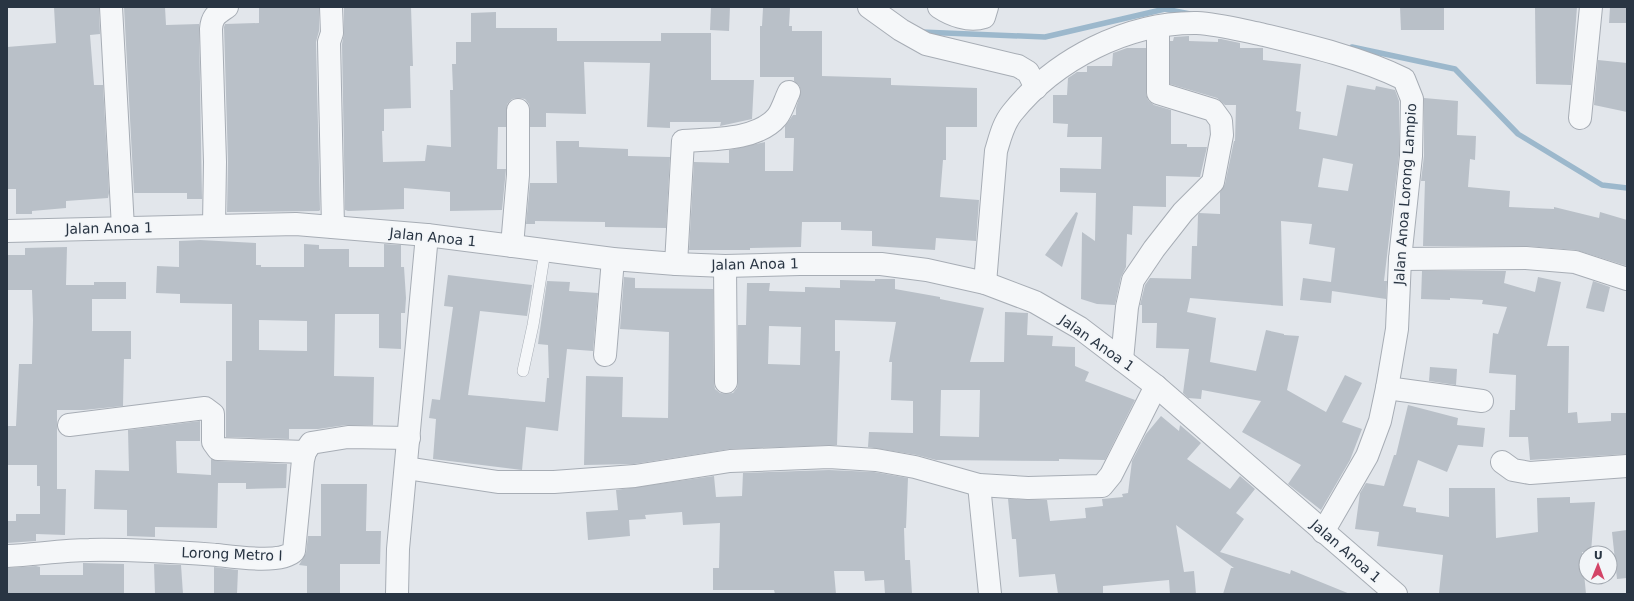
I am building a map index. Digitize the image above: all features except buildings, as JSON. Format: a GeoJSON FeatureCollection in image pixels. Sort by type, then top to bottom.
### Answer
{"type":"FeatureCollection","features":[{"type":"Feature","properties":{"kind":"street"},"geometry":{"type":"LineString","coordinates":[[111,7],[123,228]]}},
{"type":"Feature","properties":{"kind":"street"},"geometry":{"type":"LineString","coordinates":[[214,225],[215,162],[210,29],[211,20],[214,16],[227,7]]}},
{"type":"Feature","properties":{"kind":"street"},"geometry":{"type":"LineString","coordinates":[[331,7],[332,33],[329,42],[333,227]]}},
{"type":"Feature","properties":{"kind":"street"},"geometry":{"type":"LineString","coordinates":[[869,7],[901,30],[926,44],[1018,66],[1028,72],[1036,88]]}},
{"type":"Feature","properties":{"kind":"street"},"geometry":{"type":"LineString","coordinates":[[939,7],[949,14],[974,19],[984,17],[987,7]]}},
{"type":"Feature","properties":{"kind":"street"},"geometry":{"type":"LineString","coordinates":[[1580,118],[1591,7]]}},
{"type":"Feature","properties":{"kind":"street","name":"Jalan Anoa Lorong Lampio"},"geometry":{"type":"LineString","coordinates":[[985,283],[996,151],[1002,131],[1012,113],[1036,88],[1066,62],[1087,50],[1135,32],[1158,27],[1197,23],[1289,41],[1388,71],[1404,79],[1411,93],[1413,110],[1411,156],[1400,259],[1397,329],[1387,388],[1380,420],[1367,456],[1323,532]]}},
{"type":"Feature","properties":{"kind":"street"},"geometry":{"type":"LineString","coordinates":[[1122,360],[1127,307],[1133,280],[1154,249],[1183,212],[1213,182],[1222,135],[1221,121],[1213,110],[1158,93],[1158,27]]}},
{"type":"Feature","properties":{"kind":"street"},"geometry":{"type":"LineString","coordinates":[[676,264],[683,141],[754,134],[777,117],[789,92]]}},
{"type":"Feature","properties":{"kind":"street"},"geometry":{"type":"LineString","coordinates":[[512,246],[518,175],[518,110]]}},
{"type":"Feature","properties":{"kind":"street","name":"Jalan Anoa 1"},"geometry":{"type":"LineString","coordinates":[[7,230],[296,224],[427,235],[613,259],[676,264],[725,266],[881,264],[927,270],[985,283],[1035,302],[1080,328],[1156,386],[1396,594]]}},
{"type":"Feature","properties":{"kind":"street"},"geometry":{"type":"LineString","coordinates":[[397,594],[398,549],[427,235]]}},
{"type":"Feature","properties":{"kind":"street"},"geometry":{"type":"LineString","coordinates":[[1400,259],[1526,258],[1575,262],[1627,279]]}},
{"type":"Feature","properties":{"kind":"street"},"geometry":{"type":"LineString","coordinates":[[605,355],[613,259]]}},
{"type":"Feature","properties":{"kind":"street"},"geometry":{"type":"LineString","coordinates":[[725,266],[726,382]]}},
{"type":"Feature","properties":{"kind":"street"},"geometry":{"type":"LineString","coordinates":[[406,468],[498,482],[554,482],[635,476],[730,461],[829,457],[876,460],[915,467],[979,485],[1028,488],[1102,486],[1111,475],[1156,386]]}},
{"type":"Feature","properties":{"kind":"street"},"geometry":{"type":"LineString","coordinates":[[1387,388],[1482,401]]}},
{"type":"Feature","properties":{"kind":"street"},"geometry":{"type":"LineString","coordinates":[[69,425],[205,408],[213,414],[213,442],[218,449],[305,452],[311,443],[324,440],[348,437],[409,438]]}},
{"type":"Feature","properties":{"kind":"street","name":"Lorong Metro I"},"geometry":{"type":"LineString","coordinates":[[7,556],[87,550],[141,549],[233,557],[279,558],[289,556],[294,551],[305,452]]}},
{"type":"Feature","properties":{"kind":"street"},"geometry":{"type":"LineString","coordinates":[[1502,462],[1513,470],[1530,473],[1627,466]]}},
{"type":"Feature","properties":{"kind":"street"},"geometry":{"type":"LineString","coordinates":[[979,485],[990,594]]}},
{"type":"Feature","properties":{"kind":"lane"},"geometry":{"type":"LineString","coordinates":[[523,371],[533,325],[545,251]]}},
{"type":"Feature","properties":{"kind":"waterway"},"geometry":{"type":"LineString","coordinates":[[921,32],[1045,37],[1165,9],[1190,14]]}},
{"type":"Feature","properties":{"kind":"waterway"},"geometry":{"type":"LineString","coordinates":[[1352,47],[1455,69],[1518,134],[1602,185],[1627,188]]}}]}
